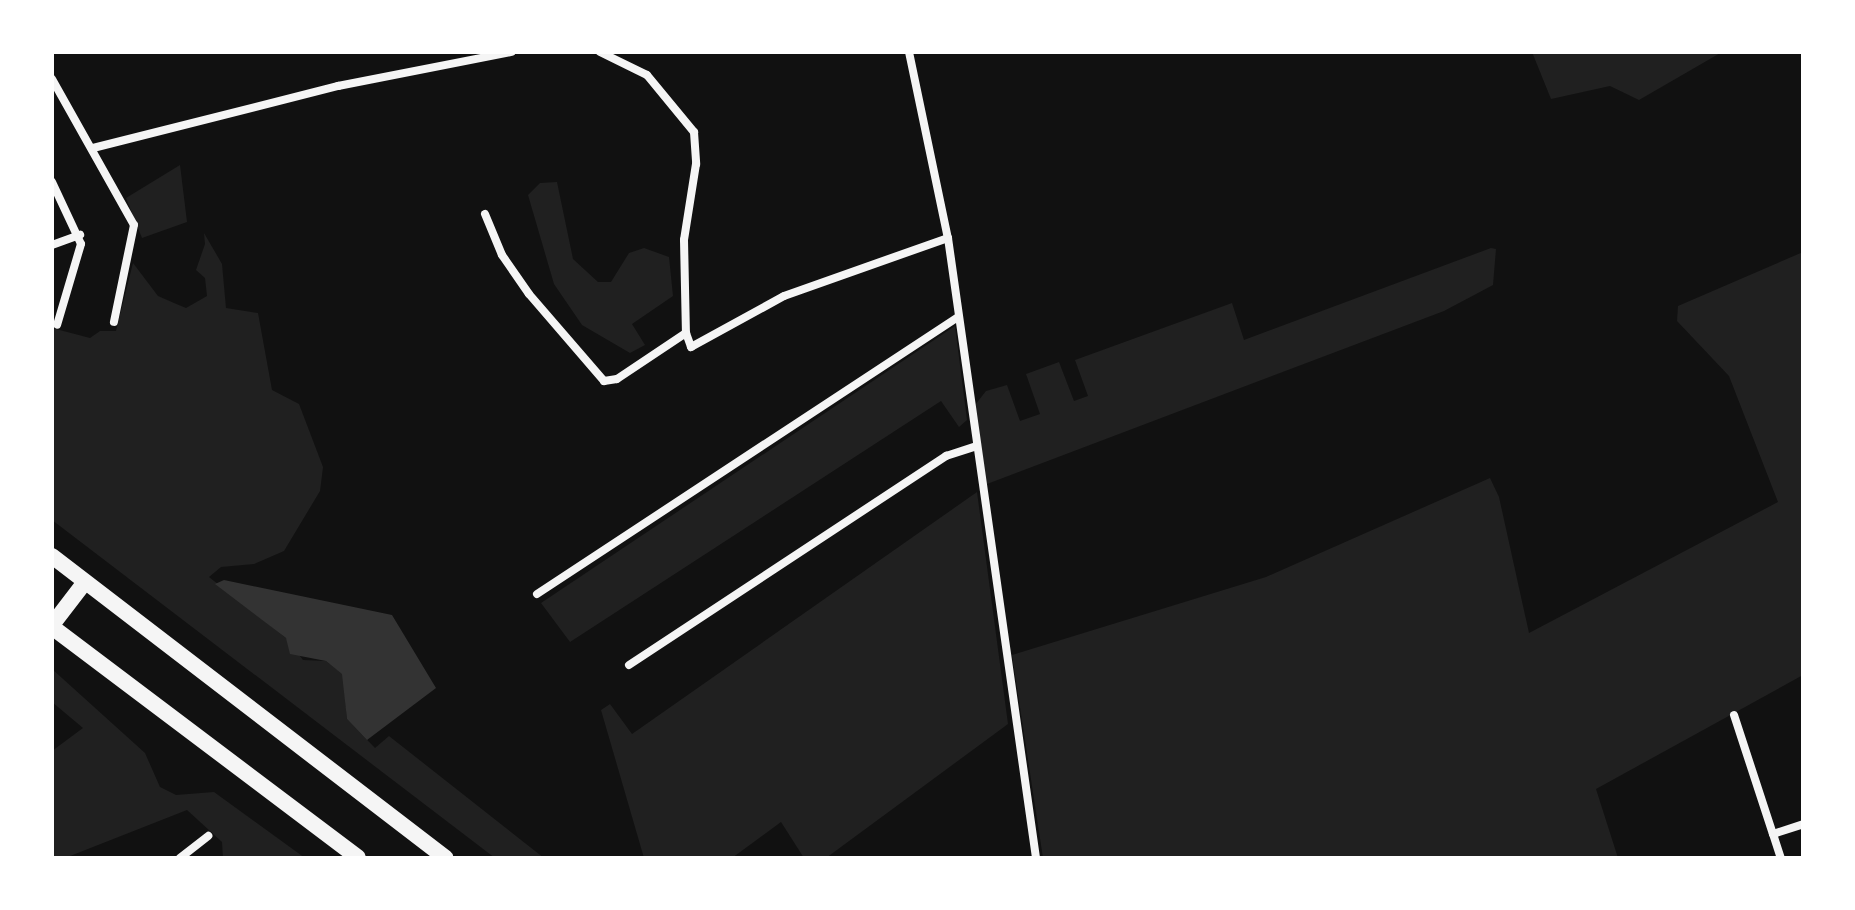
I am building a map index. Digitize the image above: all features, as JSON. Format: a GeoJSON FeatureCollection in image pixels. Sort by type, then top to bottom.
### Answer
{"type":"FeatureCollection","features":[{"type":"Feature","properties":{"kind":"highway"},"geometry":{"type":"LineString","coordinates":[[52,556],[446,858]]}},
{"type":"Feature","properties":{"kind":"highway"},"geometry":{"type":"LineString","coordinates":[[85,582],[52,626],[358,858]]}},
{"type":"Feature","properties":{"kind":"street"},"geometry":{"type":"LineString","coordinates":[[93,148],[338,86],[512,52]]}},
{"type":"Feature","properties":{"kind":"street"},"geometry":{"type":"LineString","coordinates":[[600,52],[647,75],[694,132],[697,155],[684,240],[688,345],[694,346],[784,296],[948,238]]}},
{"type":"Feature","properties":{"kind":"street"},"geometry":{"type":"LineString","coordinates":[[909,52],[948,238],[1036,858]]}},
{"type":"Feature","properties":{"kind":"street"},"geometry":{"type":"LineString","coordinates":[[52,79],[134,225],[114,322]]}},
{"type":"Feature","properties":{"kind":"street"},"geometry":{"type":"LineString","coordinates":[[52,182],[80,235],[57,325]]}},
{"type":"Feature","properties":{"kind":"street"},"geometry":{"type":"LineString","coordinates":[[485,214],[502,255],[529,294],[604,381],[617,379],[686,333]]}},
{"type":"Feature","properties":{"kind":"street"},"geometry":{"type":"LineString","coordinates":[[52,245],[80,235]]}},
{"type":"Feature","properties":{"kind":"street"},"geometry":{"type":"LineString","coordinates":[[537,594],[958,317]]}},
{"type":"Feature","properties":{"kind":"street"},"geometry":{"type":"LineString","coordinates":[[629,665],[946,456],[976,446]]}},
{"type":"Feature","properties":{"kind":"street"},"geometry":{"type":"LineString","coordinates":[[1734,715],[1781,858]]}},
{"type":"Feature","properties":{"kind":"street"},"geometry":{"type":"LineString","coordinates":[[1773,834],[1803,824]]}},
{"type":"Feature","properties":{"kind":"street"},"geometry":{"type":"LineString","coordinates":[[180,858],[208,836]]}},
{"type":"Feature","properties":{"kind":"shaded area"},"geometry":{"type":"Polygon","coordinates":[[[1532,52],[1722,52],[1639,100],[1610,86],[1551,99],[1532,52]]]}},
{"type":"Feature","properties":{"kind":"shaded area"},"geometry":{"type":"Polygon","coordinates":[[[180,165],[187,222],[142,238],[126,198],[180,165]]]}},
{"type":"Feature","properties":{"kind":"shaded area"},"geometry":{"type":"Polygon","coordinates":[[[557,182],[573,259],[598,282],[611,282],[629,253],[644,248],[669,257],[673,296],[632,324],[645,345],[630,353],[582,325],[554,284],[528,195],[540,183],[557,182]]]}},
{"type":"Feature","properties":{"kind":"shaded area"},"geometry":{"type":"Polygon","coordinates":[[[204,233],[222,264],[226,308],[258,313],[272,390],[299,404],[323,467],[320,491],[284,551],[254,564],[221,567],[209,577],[286,638],[303,660],[326,661],[343,674],[347,719],[375,748],[389,736],[544,858],[495,858],[52,520],[52,328],[90,338],[100,331],[116,331],[133,263],[158,296],[186,308],[207,296],[205,278],[196,270],[205,244],[204,233]]]}},
{"type":"Feature","properties":{"kind":"shaded area"},"geometry":{"type":"Polygon","coordinates":[[[1491,248],[1496,249],[1493,285],[1444,311],[987,484],[975,405],[986,391],[1007,385],[1020,421],[1040,414],[1026,374],[1059,362],[1074,401],[1088,396],[1075,360],[1232,303],[1244,340],[1491,248]]]}},
{"type":"Feature","properties":{"kind":"shaded area"},"geometry":{"type":"Polygon","coordinates":[[[1803,252],[1803,675],[1596,789],[1618,858],[1043,858],[1012,655],[1266,577],[1490,478],[1499,497],[1529,633],[1778,502],[1729,376],[1677,321],[1678,306],[1803,252]]]}},
{"type":"Feature","properties":{"kind":"shaded area"},"geometry":{"type":"Polygon","coordinates":[[[955,326],[967,420],[959,427],[941,401],[570,642],[541,603],[955,326]]]}},
{"type":"Feature","properties":{"kind":"shaded area"},"geometry":{"type":"Polygon","coordinates":[[[977,492],[1008,724],[826,858],[804,858],[781,822],[732,858],[644,858],[601,710],[610,704],[632,734],[977,492]]]}},
{"type":"Feature","properties":{"kind":"shaded area"},"geometry":{"type":"Polygon","coordinates":[[[224,580],[392,615],[436,688],[367,740],[347,719],[342,674],[326,661],[290,654],[286,638],[215,584],[224,580]]]}},
{"type":"Feature","properties":{"kind":"shaded area"},"geometry":{"type":"Polygon","coordinates":[[[52,669],[145,753],[160,787],[176,795],[214,792],[305,858],[223,858],[222,842],[187,810],[65,858],[52,858],[52,751],[83,728],[52,702],[52,669]]]}}]}
